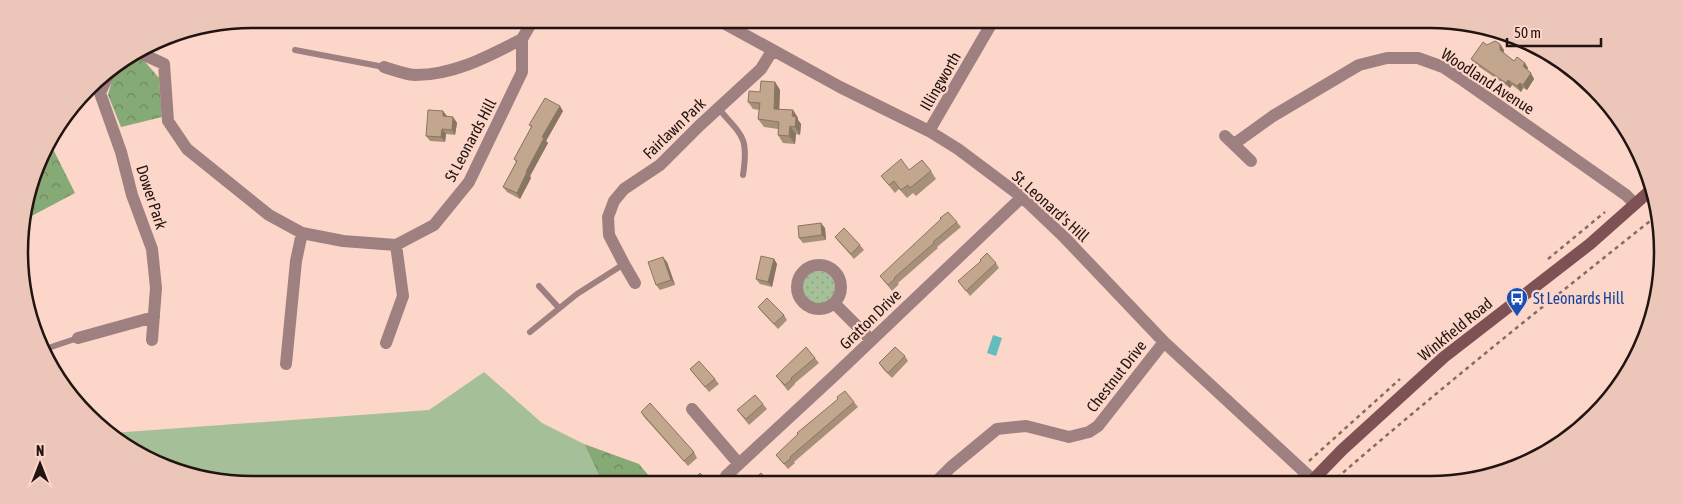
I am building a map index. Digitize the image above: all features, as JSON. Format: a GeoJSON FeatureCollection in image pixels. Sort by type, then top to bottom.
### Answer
{"type":"FeatureCollection","features":[{"type":"Feature","properties":{"kind":"main road","name":"Winkfield Road"},"geometry":{"type":"LineString","coordinates":[[1318,476],[1342,450],[1444,357],[1590,244],[1647,194]]}},
{"type":"Feature","properties":{"kind":"street"},"geometry":{"type":"LineString","coordinates":[[384,67],[414,75],[431,73],[479,61],[522,39],[528,28]]}},
{"type":"Feature","properties":{"kind":"street","name":"St. Leonard's Hill"},"geometry":{"type":"LineString","coordinates":[[732,28],[898,117],[930,131],[958,149],[1022,198],[1065,238],[1164,342],[1306,476]]}},
{"type":"Feature","properties":{"kind":"street","name":"Illingworth"},"geometry":{"type":"LineString","coordinates":[[930,131],[989,28]]}},
{"type":"Feature","properties":{"kind":"street","name":"St Leonards Hill"},"geometry":{"type":"LineString","coordinates":[[396,245],[434,225],[469,182],[522,72],[522,39]]}},
{"type":"Feature","properties":{"kind":"street","name":"Fairlawn Park"},"geometry":{"type":"LineString","coordinates":[[635,283],[612,242],[608,227],[608,217],[614,201],[624,189],[660,165],[761,69],[772,51]]}},
{"type":"Feature","properties":{"kind":"street"},"geometry":{"type":"LineString","coordinates":[[145,55],[164,64],[168,121],[187,149],[269,215],[302,233],[342,240],[396,245],[402,296],[386,343]]}},
{"type":"Feature","properties":{"kind":"street","name":"Woodland Avenue"},"geometry":{"type":"LineString","coordinates":[[1252,161],[1230,140],[1359,65],[1387,58],[1418,58],[1443,67],[1464,81],[1626,195],[1635,204]]}},
{"type":"Feature","properties":{"kind":"street","name":"Dower Park"},"geometry":{"type":"LineString","coordinates":[[105,82],[100,93],[121,152],[132,194],[152,249],[156,288],[152,340]]}},
{"type":"Feature","properties":{"kind":"street","name":"Gratton Drive"},"geometry":{"type":"LineString","coordinates":[[726,476],[1022,198]]}},
{"type":"Feature","properties":{"kind":"street"},"geometry":{"type":"LineString","coordinates":[[286,364],[296,261],[302,233]]}},
{"type":"Feature","properties":{"kind":"street"},"geometry":{"type":"LineString","coordinates":[[834,303],[871,340]]}},
{"type":"Feature","properties":{"kind":"street"},"geometry":{"type":"LineString","coordinates":[[78,338],[154,317]]}},
{"type":"Feature","properties":{"kind":"street","name":"Chestnut Drive"},"geometry":{"type":"LineString","coordinates":[[942,476],[997,429],[1026,426],[1069,437],[1089,432],[1098,426],[1164,342]]}},
{"type":"Feature","properties":{"kind":"street"},"geometry":{"type":"LineString","coordinates":[[692,409],[739,464]]}},
{"type":"Feature","properties":{"kind":"lane"},"geometry":{"type":"LineString","coordinates":[[295,50],[384,67]]}},
{"type":"Feature","properties":{"kind":"lane"},"geometry":{"type":"LineString","coordinates":[[718,108],[744,140],[746,148],[743,175]]}},
{"type":"Feature","properties":{"kind":"lane"},"geometry":{"type":"LineString","coordinates":[[530,332],[577,294],[624,264]]}},
{"type":"Feature","properties":{"kind":"lane"},"geometry":{"type":"LineString","coordinates":[[539,286],[559,308]]}},
{"type":"Feature","properties":{"kind":"lane"},"geometry":{"type":"LineString","coordinates":[[49,347],[78,338]]}},
{"type":"Feature","properties":{"kind":"path"},"geometry":{"type":"LineString","coordinates":[[1339,476],[1547,302],[1652,219]]}},
{"type":"Feature","properties":{"kind":"green space"},"geometry":{"type":"Polygon","coordinates":[[[141,57],[159,78],[162,117],[121,127],[108,95],[113,75],[141,57]]]}},
{"type":"Feature","properties":{"kind":"green space"},"geometry":{"type":"Polygon","coordinates":[[[53,149],[75,193],[30,217],[39,180],[53,149]]]}},
{"type":"Feature","properties":{"kind":"green space"},"geometry":{"type":"Polygon","coordinates":[[[819,271],[826,272],[831,276],[835,281],[835,295],[831,300],[826,304],[819,305],[812,304],[807,300],[803,295],[802,288],[803,281],[807,276],[812,272],[819,271]]]}},
{"type":"Feature","properties":{"kind":"green space"},"geometry":{"type":"Polygon","coordinates":[[[484,372],[542,423],[584,444],[599,476],[223,475],[180,465],[153,453],[118,433],[429,410],[484,372]]]}},
{"type":"Feature","properties":{"kind":"green space"},"geometry":{"type":"Polygon","coordinates":[[[584,444],[639,464],[649,476],[599,476],[584,444]]]}},
{"type":"Feature","properties":{"kind":"water"},"geometry":{"type":"Polygon","coordinates":[[[993,335],[1002,338],[996,356],[987,353],[993,335]]]}},
{"type":"Feature","properties":{"kind":"building"},"geometry":{"type":"Polygon","coordinates":[[[1495,41],[1500,44],[1500,50],[1514,61],[1517,57],[1525,63],[1523,66],[1531,73],[1523,85],[1520,83],[1517,86],[1508,80],[1506,83],[1471,59],[1483,42],[1487,45],[1495,41]]]}},
{"type":"Feature","properties":{"kind":"building"},"geometry":{"type":"Polygon","coordinates":[[[761,81],[775,82],[774,109],[793,110],[792,116],[796,117],[795,127],[790,126],[789,136],[778,135],[779,122],[758,119],[760,103],[748,102],[749,91],[760,92],[761,81]]]}},
{"type":"Feature","properties":{"kind":"building"},"geometry":{"type":"Polygon","coordinates":[[[545,98],[560,106],[542,137],[544,138],[517,193],[503,187],[517,161],[514,159],[532,126],[529,125],[545,98]]]}},
{"type":"Feature","properties":{"kind":"building"},"geometry":{"type":"Polygon","coordinates":[[[428,110],[443,111],[443,116],[453,117],[452,130],[442,129],[441,137],[426,136],[428,110]]]}},
{"type":"Feature","properties":{"kind":"building"},"geometry":{"type":"Polygon","coordinates":[[[901,159],[909,170],[922,160],[931,171],[910,188],[908,185],[901,190],[894,181],[889,185],[881,176],[901,159]]]}},
{"type":"Feature","properties":{"kind":"building"},"geometry":{"type":"Polygon","coordinates":[[[948,212],[957,222],[888,285],[880,276],[948,212]]]}},
{"type":"Feature","properties":{"kind":"building"},"geometry":{"type":"Polygon","coordinates":[[[821,223],[822,235],[799,238],[798,226],[821,223]]]}},
{"type":"Feature","properties":{"kind":"building"},"geometry":{"type":"Polygon","coordinates":[[[844,228],[860,245],[851,254],[835,237],[844,228]]]}},
{"type":"Feature","properties":{"kind":"building"},"geometry":{"type":"Polygon","coordinates":[[[987,253],[996,263],[966,291],[958,281],[981,261],[987,253]]]}},
{"type":"Feature","properties":{"kind":"building"},"geometry":{"type":"Polygon","coordinates":[[[761,256],[774,259],[768,282],[756,279],[761,256]]]}},
{"type":"Feature","properties":{"kind":"building"},"geometry":{"type":"Polygon","coordinates":[[[663,257],[671,280],[656,285],[648,262],[663,257]]]}},
{"type":"Feature","properties":{"kind":"building"},"geometry":{"type":"Polygon","coordinates":[[[767,298],[784,315],[774,324],[758,307],[767,298]]]}},
{"type":"Feature","properties":{"kind":"building"},"geometry":{"type":"Polygon","coordinates":[[[806,347],[815,358],[785,385],[776,376],[806,347]]]}},
{"type":"Feature","properties":{"kind":"building"},"geometry":{"type":"Polygon","coordinates":[[[895,347],[905,356],[888,373],[879,363],[895,347]]]}},
{"type":"Feature","properties":{"kind":"building"},"geometry":{"type":"Polygon","coordinates":[[[699,361],[715,379],[705,387],[690,369],[699,361]]]}},
{"type":"Feature","properties":{"kind":"building"},"geometry":{"type":"Polygon","coordinates":[[[845,391],[854,402],[784,464],[776,455],[797,433],[845,391]]]}},
{"type":"Feature","properties":{"kind":"building"},"geometry":{"type":"Polygon","coordinates":[[[755,395],[763,404],[746,419],[737,410],[755,395]]]}},
{"type":"Feature","properties":{"kind":"building"},"geometry":{"type":"Polygon","coordinates":[[[650,403],[694,452],[684,461],[641,412],[650,403]]]}},
{"type":"Feature","properties":{"kind":"place","name":"St Leonards Hill"},"geometry":{"type":"Point","coordinates":[1517,317]}}]}
